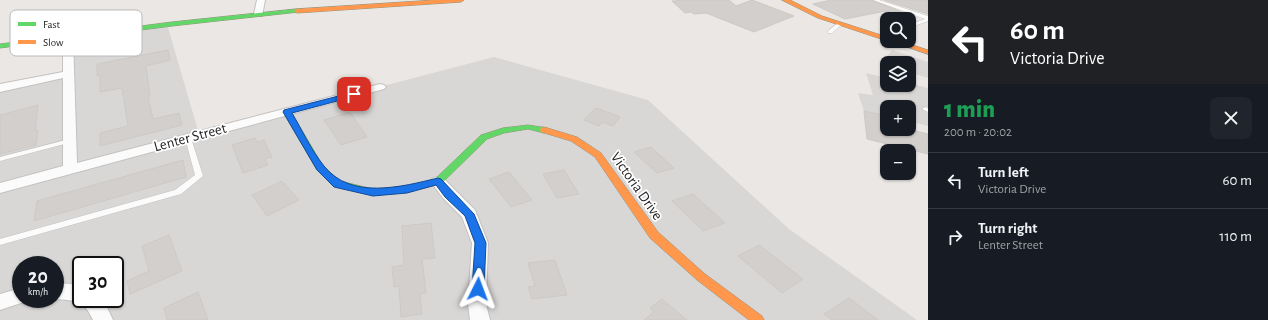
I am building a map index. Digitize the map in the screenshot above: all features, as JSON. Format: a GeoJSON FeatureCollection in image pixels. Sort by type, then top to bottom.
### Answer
{"type":"FeatureCollection","features":[{"type":"Feature","properties":{"kind":"main road"},"geometry":{"type":"LineString","coordinates":[[142,30],[259,14],[335,7],[461,0]]}},
{"type":"Feature","properties":{"kind":"main road"},"geometry":{"type":"LineString","coordinates":[[785,0],[815,15],[880,36]]}},
{"type":"Feature","properties":{"kind":"main road"},"geometry":{"type":"LineString","coordinates":[[0,46],[10,45]]}},
{"type":"Feature","properties":{"kind":"main road"},"geometry":{"type":"LineString","coordinates":[[916,48],[927,51]]}},
{"type":"Feature","properties":{"kind":"main road"},"geometry":{"type":"LineString","coordinates":[[287,112],[320,168],[337,184],[373,192],[407,189],[438,182]]}},
{"type":"Feature","properties":{"kind":"main road","name":"Victoria Drive"},"geometry":{"type":"LineString","coordinates":[[438,182],[484,137],[503,131],[528,127],[553,132],[574,139],[598,154],[611,176],[654,235],[701,277],[758,320]]}},
{"type":"Feature","properties":{"kind":"street"},"geometry":{"type":"LineString","coordinates":[[259,14],[261,0]]}},
{"type":"Feature","properties":{"kind":"street"},"geometry":{"type":"LineString","coordinates":[[68,56],[70,169]]}},
{"type":"Feature","properties":{"kind":"street"},"geometry":{"type":"LineString","coordinates":[[0,88],[68,74]]}},
{"type":"Feature","properties":{"kind":"street","name":"Lenter Street"},"geometry":{"type":"LineString","coordinates":[[0,188],[380,87]]}},
{"type":"Feature","properties":{"kind":"street"},"geometry":{"type":"LineString","coordinates":[[438,182],[469,214],[480,243],[477,304],[480,320]]}},
{"type":"Feature","properties":{"kind":"street"},"geometry":{"type":"LineString","coordinates":[[0,302],[12,299]]}},
{"type":"Feature","properties":{"kind":"street"},"geometry":{"type":"LineString","coordinates":[[97,308],[103,320]]}},
{"type":"Feature","properties":{"kind":"lane"},"geometry":{"type":"LineString","coordinates":[[875,0],[928,19]]}},
{"type":"Feature","properties":{"kind":"lane"},"geometry":{"type":"LineString","coordinates":[[916,24],[928,19]]}},
{"type":"Feature","properties":{"kind":"lane"},"geometry":{"type":"LineString","coordinates":[[830,32],[840,24]]}},
{"type":"Feature","properties":{"kind":"lane"},"geometry":{"type":"LineString","coordinates":[[0,242],[178,192],[199,176],[188,138]]}},
{"type":"Feature","properties":{"kind":"lane"},"geometry":{"type":"LineString","coordinates":[[0,159],[70,141]]}},
{"type":"Feature","properties":{"kind":"shaded area"},"geometry":{"type":"Polygon","coordinates":[[[167,24],[199,134],[494,57],[648,100],[789,229],[917,320],[0,320],[0,90],[68,76],[68,56],[142,56],[142,27],[167,24]]]}},
{"type":"Feature","properties":{"kind":"shaded area"},"geometry":{"type":"Polygon","coordinates":[[[892,50],[910,56],[887,56],[892,50]]]}},
{"type":"Feature","properties":{"kind":"shaded area"},"geometry":{"type":"Polygon","coordinates":[[[916,58],[928,62],[928,78],[916,74],[916,58]]]}},
{"type":"Feature","properties":{"kind":"shaded area"},"geometry":{"type":"Polygon","coordinates":[[[866,73],[880,76],[880,92],[916,92],[916,85],[928,88],[928,126],[916,123],[916,100],[880,100],[880,114],[864,111],[858,93],[873,95],[866,73]]]}},
{"type":"Feature","properties":{"kind":"building"},"geometry":{"type":"Polygon","coordinates":[[[729,0],[736,6],[752,0],[794,16],[754,32],[706,13],[685,13],[672,1],[729,0]]]}},
{"type":"Feature","properties":{"kind":"building"},"geometry":{"type":"Polygon","coordinates":[[[831,0],[872,0],[902,12],[886,11],[845,19],[813,4],[831,0]]]}},
{"type":"Feature","properties":{"kind":"building"},"geometry":{"type":"Polygon","coordinates":[[[884,0],[928,0],[928,14],[884,0]]]}},
{"type":"Feature","properties":{"kind":"building"},"geometry":{"type":"Polygon","coordinates":[[[168,50],[170,60],[146,66],[150,96],[148,97],[153,119],[179,113],[182,125],[100,146],[100,133],[128,126],[122,88],[100,92],[100,75],[97,76],[97,64],[168,50]]]}},
{"type":"Feature","properties":{"kind":"building"},"geometry":{"type":"Polygon","coordinates":[[[38,105],[35,130],[38,130],[36,145],[0,154],[0,115],[38,105]]]}},
{"type":"Feature","properties":{"kind":"building"},"geometry":{"type":"Polygon","coordinates":[[[596,108],[620,117],[613,126],[602,122],[599,126],[584,120],[596,108]]]}},
{"type":"Feature","properties":{"kind":"building"},"geometry":{"type":"Polygon","coordinates":[[[864,111],[880,114],[880,136],[916,136],[916,131],[928,134],[928,154],[916,151],[916,144],[887,144],[867,139],[864,111]]]}},
{"type":"Feature","properties":{"kind":"building"},"geometry":{"type":"Polygon","coordinates":[[[350,112],[367,137],[341,145],[324,120],[350,112]]]}},
{"type":"Feature","properties":{"kind":"building"},"geometry":{"type":"Polygon","coordinates":[[[255,138],[257,142],[264,140],[272,157],[265,159],[268,165],[243,173],[232,145],[255,138]]]}},
{"type":"Feature","properties":{"kind":"building"},"geometry":{"type":"Polygon","coordinates":[[[651,147],[674,168],[657,173],[634,152],[651,147]]]}},
{"type":"Feature","properties":{"kind":"building"},"geometry":{"type":"Polygon","coordinates":[[[183,160],[186,177],[34,221],[37,201],[183,160]]]}},
{"type":"Feature","properties":{"kind":"building"},"geometry":{"type":"Polygon","coordinates":[[[564,170],[579,194],[557,198],[543,174],[564,170]]]}},
{"type":"Feature","properties":{"kind":"building"},"geometry":{"type":"Polygon","coordinates":[[[509,172],[532,200],[511,207],[489,179],[509,172]]]}},
{"type":"Feature","properties":{"kind":"building"},"geometry":{"type":"Polygon","coordinates":[[[282,181],[299,200],[267,216],[252,195],[282,181]]]}},
{"type":"Feature","properties":{"kind":"building"},"geometry":{"type":"Polygon","coordinates":[[[693,194],[725,223],[703,231],[672,201],[693,194]]]}},
{"type":"Feature","properties":{"kind":"building"},"geometry":{"type":"Polygon","coordinates":[[[431,223],[435,258],[422,259],[426,293],[420,294],[422,314],[401,317],[399,286],[394,287],[392,267],[404,265],[402,226],[431,223]]]}},
{"type":"Feature","properties":{"kind":"building"},"geometry":{"type":"Polygon","coordinates":[[[169,235],[182,271],[130,294],[127,281],[149,271],[142,246],[169,235]]]}},
{"type":"Feature","properties":{"kind":"building"},"geometry":{"type":"Polygon","coordinates":[[[759,245],[803,279],[782,293],[738,256],[759,245]]]}},
{"type":"Feature","properties":{"kind":"building"},"geometry":{"type":"Polygon","coordinates":[[[555,260],[567,295],[532,299],[528,287],[535,286],[528,263],[555,260]]]}},
{"type":"Feature","properties":{"kind":"building"},"geometry":{"type":"Polygon","coordinates":[[[198,292],[208,320],[167,320],[164,308],[198,292]]]}},
{"type":"Feature","properties":{"kind":"building"},"geometry":{"type":"Polygon","coordinates":[[[849,298],[878,320],[832,320],[824,314],[849,298]]]}},
{"type":"Feature","properties":{"kind":"building"},"geometry":{"type":"Polygon","coordinates":[[[662,299],[687,320],[644,320],[654,312],[650,308],[662,299]]]}},
{"type":"Feature","properties":{"kind":"traffic: fast"},"geometry":{"type":"LineString","coordinates":[[142,28],[297,11]]}},
{"type":"Feature","properties":{"kind":"traffic: fast"},"geometry":{"type":"LineString","coordinates":[[0,46],[10,45]]}},
{"type":"Feature","properties":{"kind":"traffic: fast"},"geometry":{"type":"LineString","coordinates":[[287,112],[320,168],[337,184],[373,192],[407,189],[438,182],[484,137],[503,131],[528,127],[544,130]]}},
{"type":"Feature","properties":{"kind":"traffic: slow"},"geometry":{"type":"LineString","coordinates":[[297,11],[461,0]]}},
{"type":"Feature","properties":{"kind":"traffic: slow"},"geometry":{"type":"LineString","coordinates":[[785,0],[820,17],[880,37]]}},
{"type":"Feature","properties":{"kind":"traffic: slow"},"geometry":{"type":"LineString","coordinates":[[915,48],[928,52]]}},
{"type":"Feature","properties":{"kind":"traffic: slow"},"geometry":{"type":"LineString","coordinates":[[544,130],[574,139],[598,155],[654,235],[701,277],[758,320]]}},
{"type":"Feature","properties":{"kind":"route"},"geometry":{"type":"LineString","coordinates":[[354,94],[287,112],[320,168],[337,184],[373,192],[407,189],[438,182],[469,214],[480,243],[478,289]]}}]}
